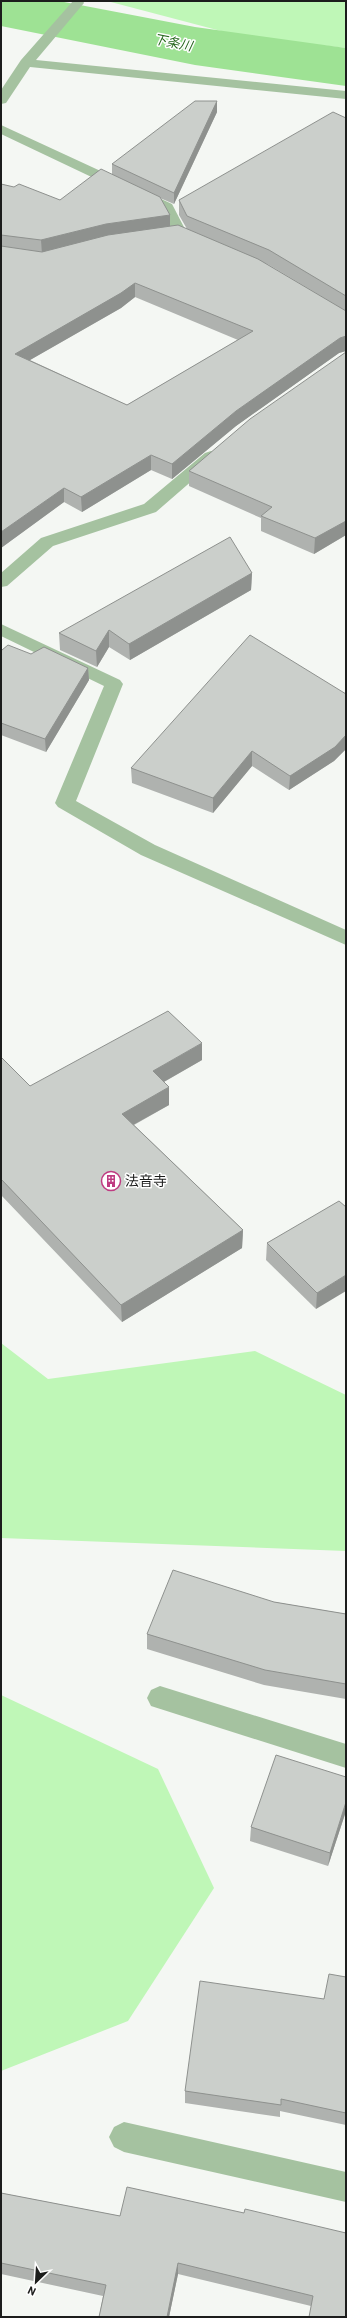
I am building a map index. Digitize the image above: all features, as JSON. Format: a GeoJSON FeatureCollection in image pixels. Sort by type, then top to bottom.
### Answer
{"type":"FeatureCollection","features":[{"type":"Feature","properties":{"kind":"street"},"geometry":{"type":"LineString","coordinates":[[1,100],[26,63],[78,3]]}},
{"type":"Feature","properties":{"kind":"street"},"geometry":{"type":"LineString","coordinates":[[26,63],[346,95]]}},
{"type":"Feature","properties":{"kind":"street"},"geometry":{"type":"LineString","coordinates":[[1,129],[167,207],[180,233]]}},
{"type":"Feature","properties":{"kind":"street"},"geometry":{"type":"LineString","coordinates":[[1,582],[47,542],[150,508],[226,444]]}},
{"type":"Feature","properties":{"kind":"street"},"geometry":{"type":"LineString","coordinates":[[1,629],[114,684],[65,803],[148,850],[346,938]]}},
{"type":"Feature","properties":{"kind":"street"},"geometry":{"type":"LineString","coordinates":[[160,1698],[346,1756]]}},
{"type":"Feature","properties":{"kind":"street"},"geometry":{"type":"LineString","coordinates":[[124,2137],[346,2187]]}},
{"type":"Feature","properties":{"kind":"green space"},"geometry":{"type":"Polygon","coordinates":[[[107,1],[346,1],[346,48],[240,36],[107,1]]]}},
{"type":"Feature","properties":{"kind":"green space"},"geometry":{"type":"Polygon","coordinates":[[[1,1343],[48,1379],[255,1351],[346,1395],[346,1551],[1,1538],[1,1343]]]}},
{"type":"Feature","properties":{"kind":"green space"},"geometry":{"type":"Polygon","coordinates":[[[1,1695],[158,1769],[214,1888],[128,2021],[1,2071],[1,1695]]]}},
{"type":"Feature","properties":{"kind":"building"},"geometry":{"type":"Polygon","coordinates":[[[195,101],[217,101],[174,193],[112,164],[195,101]]]}},
{"type":"Feature","properties":{"kind":"building"},"geometry":{"type":"Polygon","coordinates":[[[333,112],[346,118],[346,296],[269,250],[187,216],[179,200],[333,112]]]}},
{"type":"Feature","properties":{"kind":"building"},"geometry":{"type":"Polygon","coordinates":[[[101,169],[160,197],[170,215],[106,224],[41,240],[1,235],[1,184],[14,187],[19,184],[60,200],[101,169]]]}},
{"type":"Feature","properties":{"kind":"building"},"geometry":{"type":"Polygon","coordinates":[[[178,225],[258,259],[346,311],[346,336],[340,338],[236,411],[172,464],[151,455],[81,497],[64,488],[1,532],[1,246],[42,252],[108,235],[178,225]],[[135,283],[121,293],[15,354],[127,405],[253,331],[135,283]]]}},
{"type":"Feature","properties":{"kind":"building"},"geometry":{"type":"Polygon","coordinates":[[[346,352],[346,521],[315,538],[261,516],[272,507],[189,471],[250,419],[346,352]]]}},
{"type":"Feature","properties":{"kind":"building"},"geometry":{"type":"Polygon","coordinates":[[[230,537],[252,573],[129,644],[109,630],[96,651],[59,633],[230,537]]]}},
{"type":"Feature","properties":{"kind":"building"},"geometry":{"type":"Polygon","coordinates":[[[250,635],[346,694],[346,735],[335,747],[290,776],[252,751],[213,798],[131,768],[250,635]]]}},
{"type":"Feature","properties":{"kind":"building"},"geometry":{"type":"Polygon","coordinates":[[[8,645],[31,654],[44,647],[88,668],[45,739],[1,723],[1,649],[2,650],[8,645]]]}},
{"type":"Feature","properties":{"kind":"building","name":"法音寺"},"geometry":{"type":"Polygon","coordinates":[[[168,1011],[202,1043],[153,1071],[169,1087],[122,1114],[243,1230],[121,1305],[1,1179],[1,1057],[30,1086],[168,1011]]]}},
{"type":"Feature","properties":{"kind":"building"},"geometry":{"type":"Polygon","coordinates":[[[339,1201],[346,1207],[346,1275],[317,1293],[267,1243],[339,1201]]]}},
{"type":"Feature","properties":{"kind":"building"},"geometry":{"type":"Polygon","coordinates":[[[173,1570],[274,1602],[346,1614],[346,1684],[265,1670],[147,1634],[173,1570]]]}},
{"type":"Feature","properties":{"kind":"building"},"geometry":{"type":"Polygon","coordinates":[[[276,1755],[346,1777],[346,1802],[330,1853],[251,1827],[276,1755]]]}},
{"type":"Feature","properties":{"kind":"building"},"geometry":{"type":"Polygon","coordinates":[[[329,1974],[346,1977],[346,2113],[281,2099],[281,2105],[185,2091],[200,1981],[324,1999],[329,1974]]]}},
{"type":"Feature","properties":{"kind":"building"},"geometry":{"type":"Polygon","coordinates":[[[127,2187],[244,2213],[245,2209],[346,2233],[346,2317],[309,2317],[313,2296],[178,2263],[167,2317],[99,2317],[106,2285],[1,2263],[1,2193],[120,2216],[127,2187]]]}},
{"type":"Feature","properties":{"kind":"waterway","name":"下条川"},"geometry":{"type":"LineString","coordinates":[[1,8],[195,46],[346,67]]}},
{"type":"Feature","properties":{"kind":"place","name":"法音寺"},"geometry":{"type":"Point","coordinates":[111,1181]}}]}
